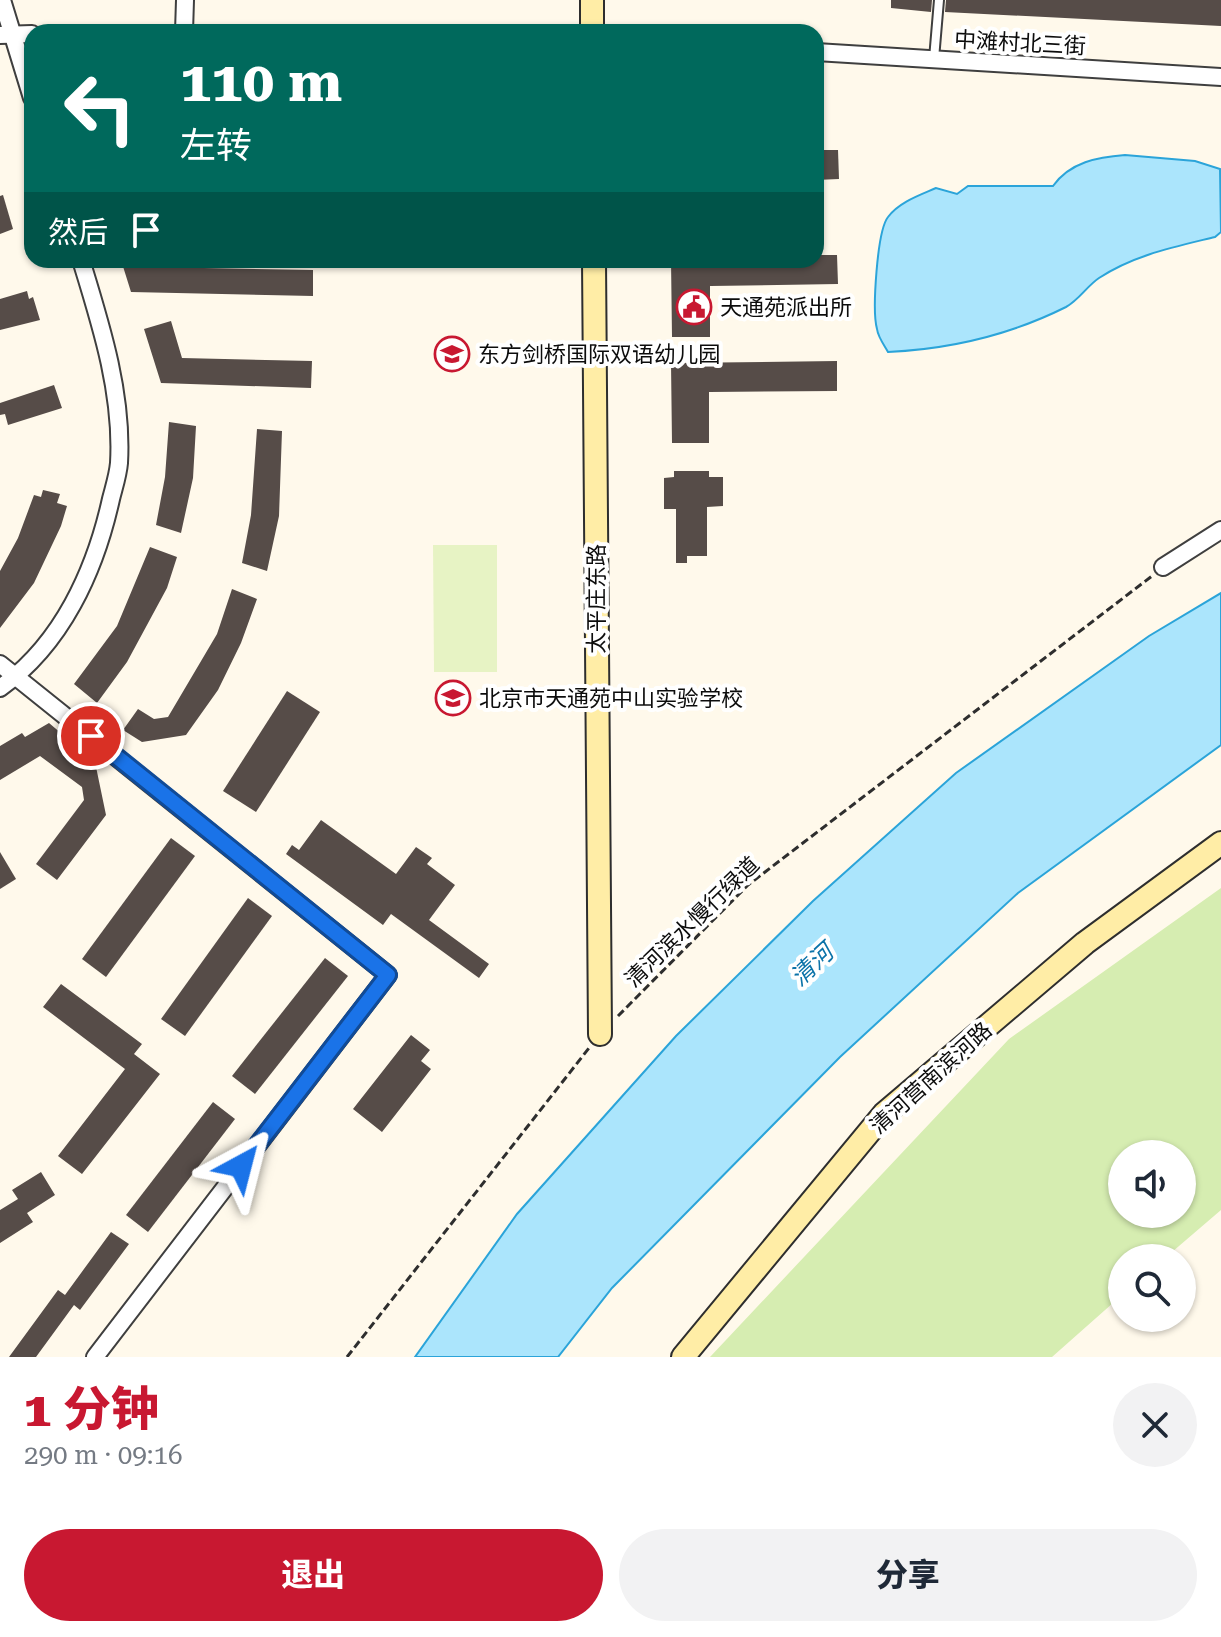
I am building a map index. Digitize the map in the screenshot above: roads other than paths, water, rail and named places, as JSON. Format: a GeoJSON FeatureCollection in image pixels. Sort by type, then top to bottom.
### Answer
{"type":"FeatureCollection","features":[{"type":"Feature","properties":{"kind":"street"},"geometry":{"type":"LineString","coordinates":[[2,0],[6,34],[24,78]]}},
{"type":"Feature","properties":{"kind":"street"},"geometry":{"type":"LineString","coordinates":[[184,24],[185,0]]}},
{"type":"Feature","properties":{"kind":"street"},"geometry":{"type":"LineString","coordinates":[[592,0],[592,24]]}},
{"type":"Feature","properties":{"kind":"street","name":"中滩村北三街"},"geometry":{"type":"LineString","coordinates":[[824,53],[1221,77]]}},
{"type":"Feature","properties":{"kind":"street"},"geometry":{"type":"LineString","coordinates":[[0,688],[17,676],[71,611],[102,541],[119,464],[115,397],[103,332],[83,268]]}},
{"type":"Feature","properties":{"kind":"street","name":"太平庄东路"},"geometry":{"type":"LineString","coordinates":[[594,268],[600,1034]]}},
{"type":"Feature","properties":{"kind":"street"},"geometry":{"type":"LineString","coordinates":[[1163,567],[1221,530]]}},
{"type":"Feature","properties":{"kind":"street"},"geometry":{"type":"LineString","coordinates":[[0,664],[388,975],[95,1357]]}},
{"type":"Feature","properties":{"kind":"street","name":"清河营南滨河路"},"geometry":{"type":"LineString","coordinates":[[683,1357],[884,1114],[1085,943],[1221,843]]}},
{"type":"Feature","properties":{"kind":"lane"},"geometry":{"type":"LineString","coordinates":[[934,60],[939,0]]}},
{"type":"Feature","properties":{"kind":"water"},"geometry":{"type":"Polygon","coordinates":[[[1125,155],[1195,161],[1220,169],[1221,232],[1215,237],[1126,263],[1099,278],[1066,307],[1002,333],[935,348],[888,352],[879,335],[876,320],[876,272],[884,225],[898,207],[936,188],[957,194],[968,186],[1053,186],[1076,166],[1095,159],[1125,155]]]}},
{"type":"Feature","properties":{"kind":"water","name":"清河"},"geometry":{"type":"Polygon","coordinates":[[[1221,593],[1221,745],[1018,893],[840,1057],[612,1288],[558,1357],[415,1357],[517,1214],[676,1036],[813,901],[956,773],[1149,636],[1221,593]]]}},
{"type":"Feature","properties":{"kind":"place","name":"天通苑派出所"},"geometry":{"type":"Point","coordinates":[694,307]}},
{"type":"Feature","properties":{"kind":"place","name":"东方剑桥国际双语幼儿园"},"geometry":{"type":"Point","coordinates":[452,354]}},
{"type":"Feature","properties":{"kind":"place","name":"北京市天通苑中山实验学校"},"geometry":{"type":"Point","coordinates":[453,698]}}]}
